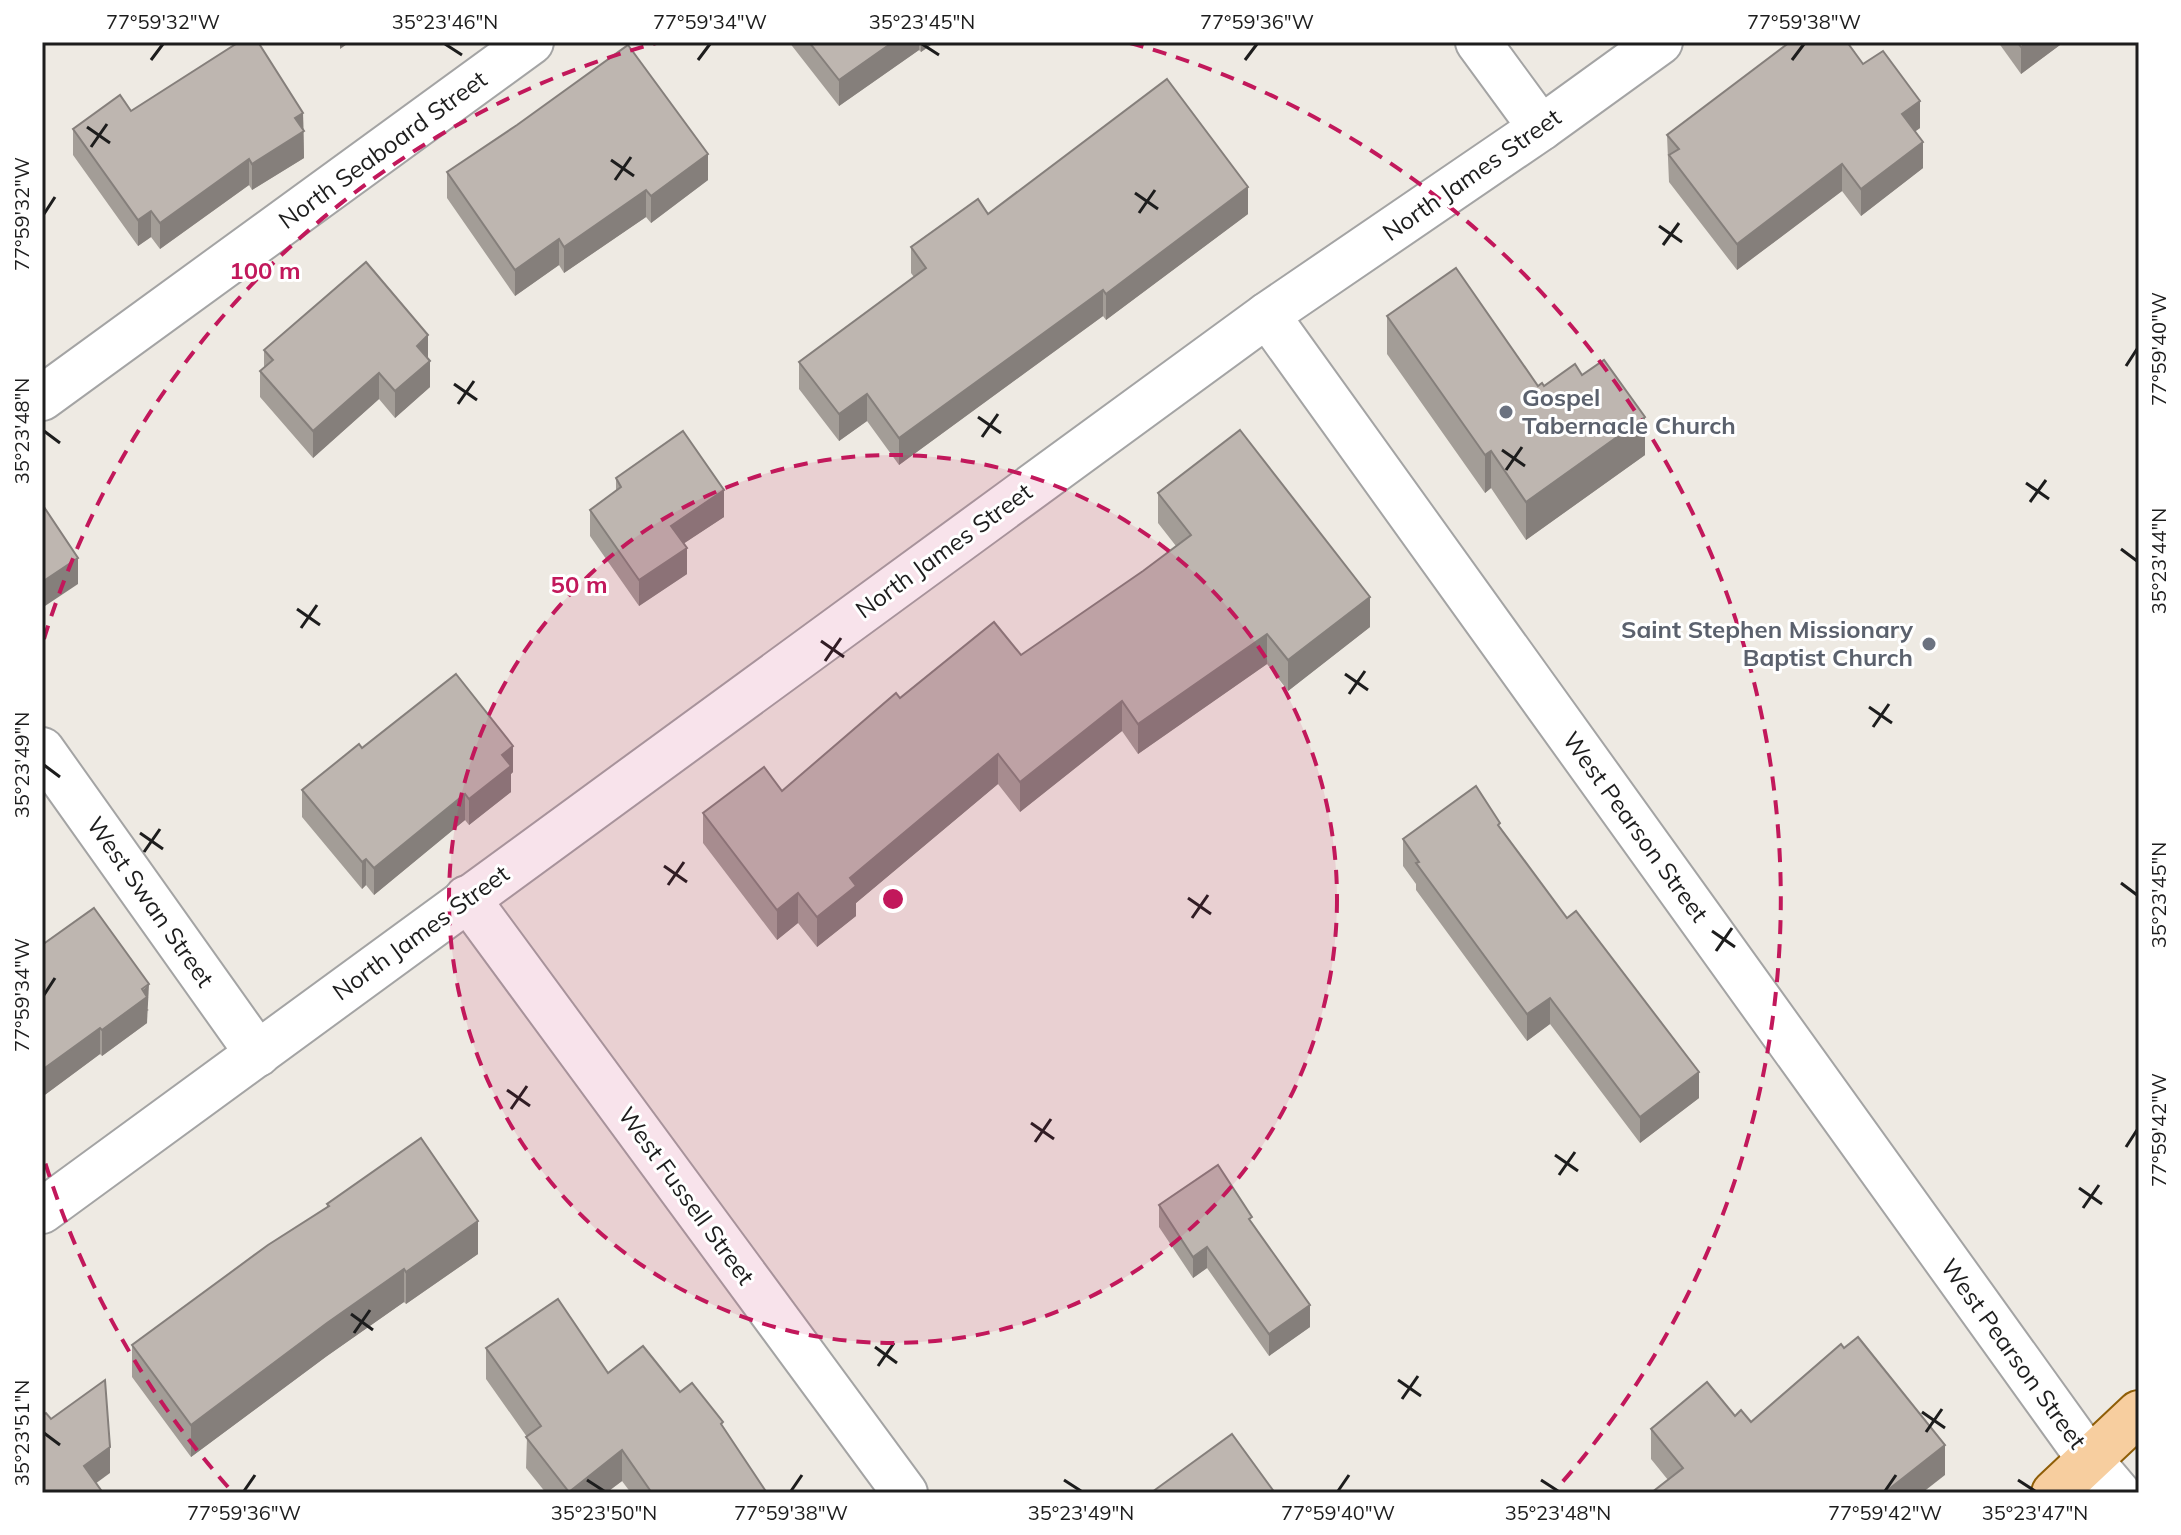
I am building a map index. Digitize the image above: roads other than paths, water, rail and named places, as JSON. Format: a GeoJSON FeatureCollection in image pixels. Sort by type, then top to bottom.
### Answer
{"type":"FeatureCollection","features":[{"type":"Feature","properties":{"kind":"main road"},"geometry":{"type":"LineString","coordinates":[[2054,1493],[2139,1413]]}},
{"type":"Feature","properties":{"kind":"street","name":"North Seaboard Street"},"geometry":{"type":"LineString","coordinates":[[42,398],[531,42]]}},
{"type":"Feature","properties":{"kind":"street"},"geometry":{"type":"LineString","coordinates":[[1478,42],[1541,128]]}},
{"type":"Feature","properties":{"kind":"street","name":"North James Street"},"geometry":{"type":"LineString","coordinates":[[42,1211],[1267,315],[1541,128],[1660,42]]}},
{"type":"Feature","properties":{"kind":"street","name":"West Pearson Street"},"geometry":{"type":"LineString","coordinates":[[1267,315],[2090,1460],[2118,1493]]}},
{"type":"Feature","properties":{"kind":"street","name":"West Swan Street"},"geometry":{"type":"LineString","coordinates":[[42,750],[258,1054]]}},
{"type":"Feature","properties":{"kind":"street","name":"West Fussell Street"},"geometry":{"type":"LineString","coordinates":[[467,898],[905,1493]]}},
{"type":"Feature","properties":{"kind":"place","name":"Gospel Tabernacle Church"},"geometry":{"type":"Point","coordinates":[1506,412]}},
{"type":"Feature","properties":{"kind":"place","name":"Saint Stephen Missionary Baptist Church"},"geometry":{"type":"Point","coordinates":[1929,644]}}]}
